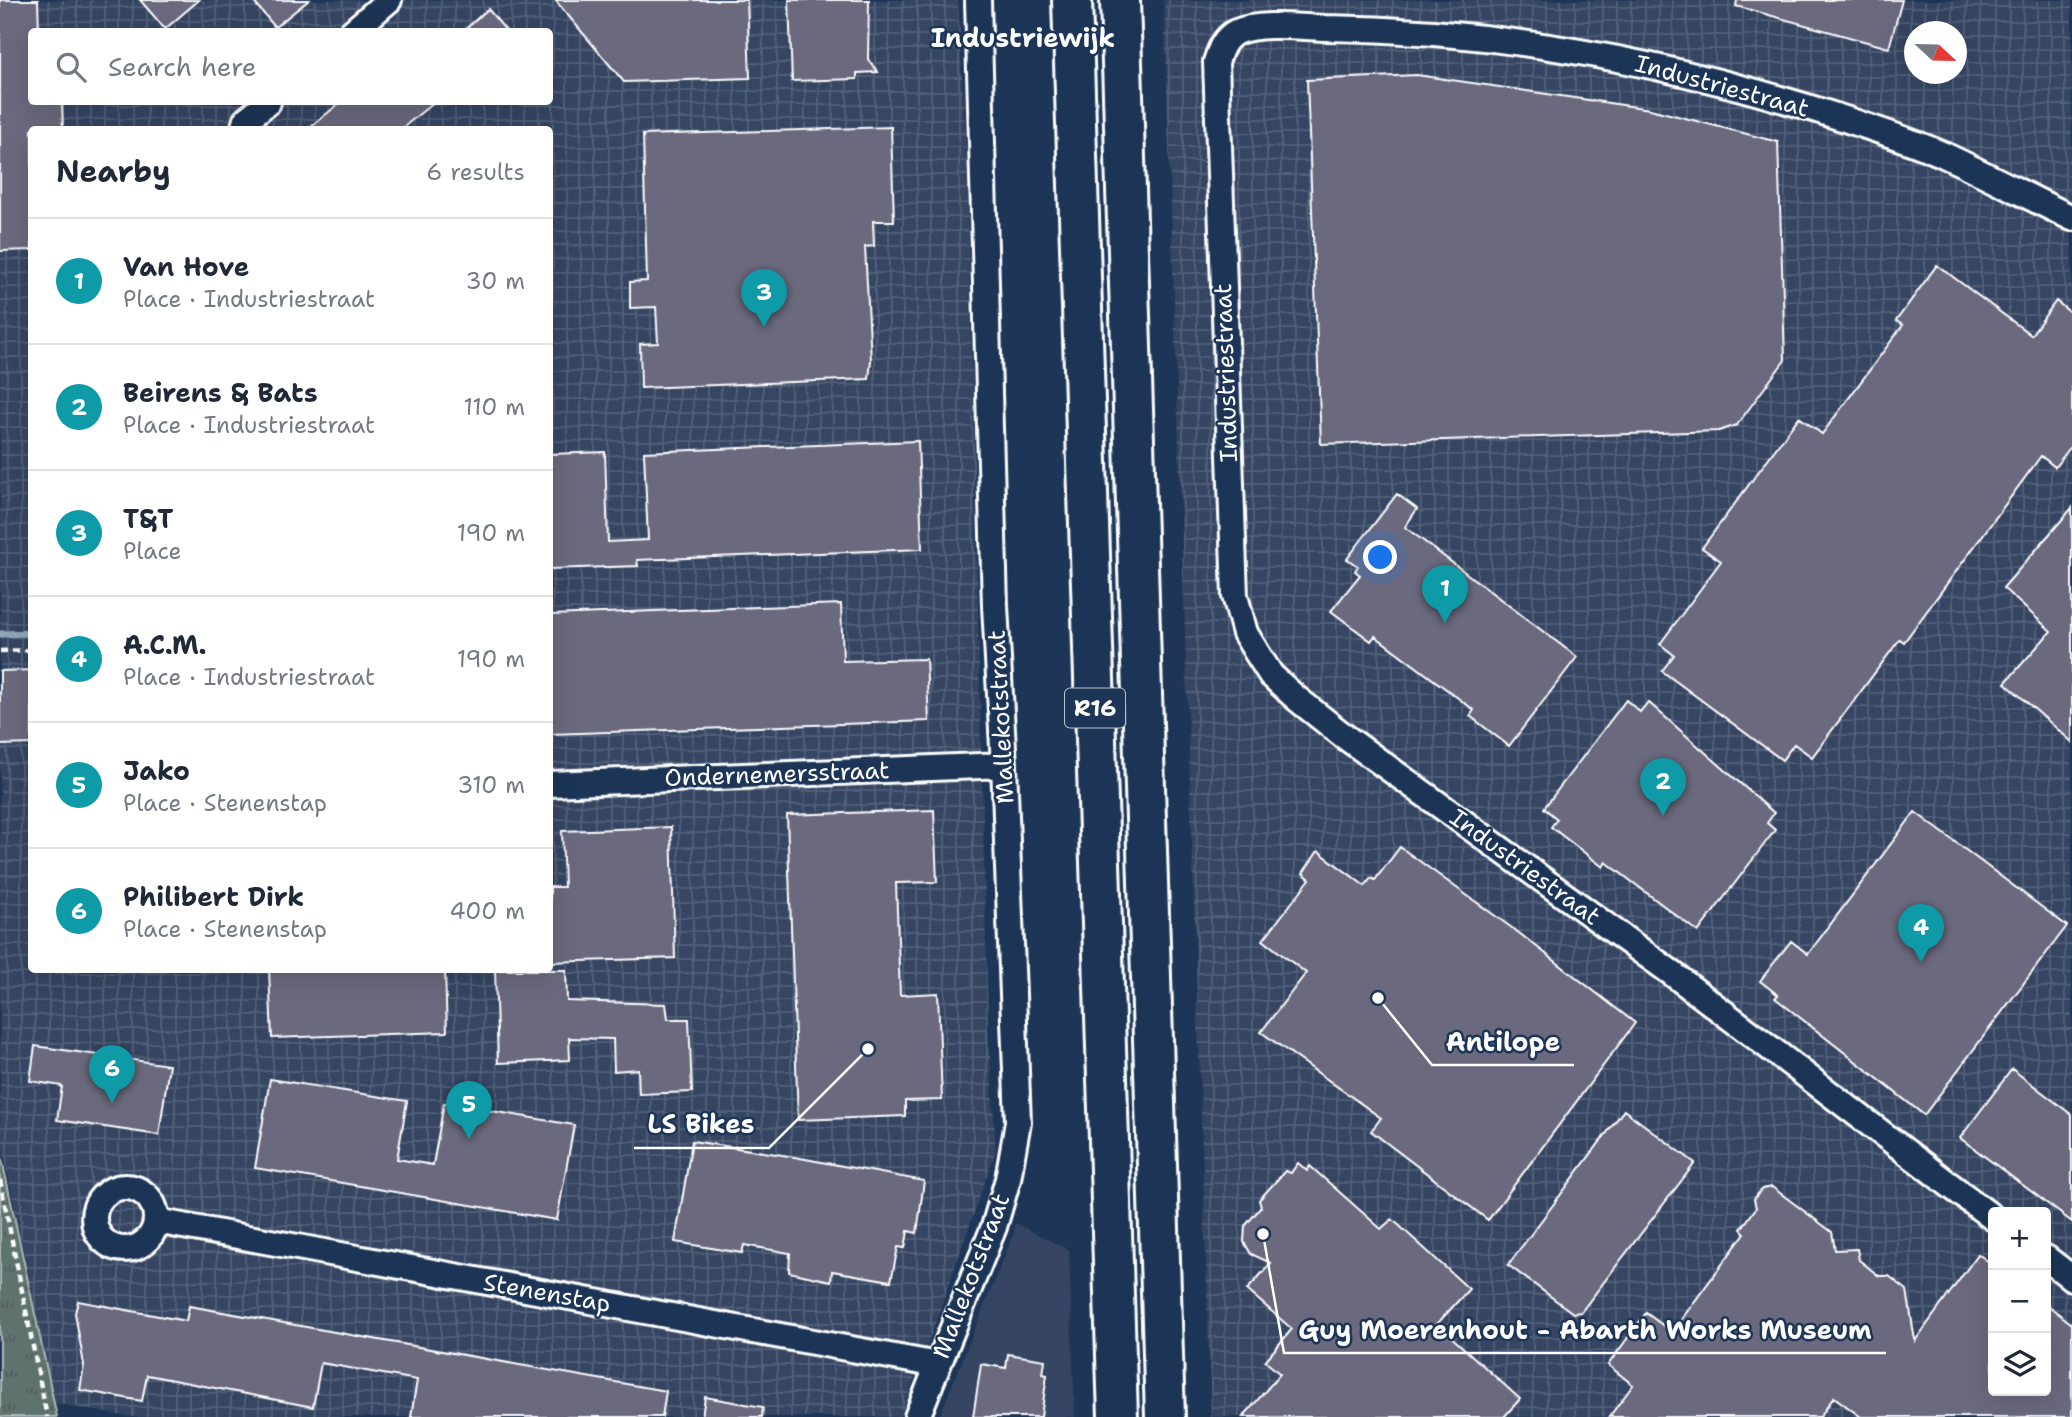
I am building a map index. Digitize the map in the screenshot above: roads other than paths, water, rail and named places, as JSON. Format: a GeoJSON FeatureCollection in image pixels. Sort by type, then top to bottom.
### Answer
{"type":"FeatureCollection","features":[{"type":"Feature","properties":{"kind":"highway","name":"R16"},"geometry":{"type":"LineString","coordinates":[[1072,0],[1118,1417]]}},
{"type":"Feature","properties":{"kind":"highway","name":"R16"},"geometry":{"type":"LineString","coordinates":[[1120,0],[1165,1417]]}},
{"type":"Feature","properties":{"kind":"street"},"geometry":{"type":"LineString","coordinates":[[357,28],[389,0]]}},
{"type":"Feature","properties":{"kind":"street","name":"Mallekotstraat"},"geometry":{"type":"LineString","coordinates":[[917,1417],[994,1227],[1008,1179],[1018,1122],[995,606],[978,0]]}},
{"type":"Feature","properties":{"kind":"street","name":"Industriestraat"},"geometry":{"type":"LineString","coordinates":[[1988,1214],[1669,971],[1344,736],[1271,676],[1245,633],[1235,596],[1216,62],[1220,49],[1228,38],[1238,32],[1271,27],[1382,28],[1514,41],[1627,61],[1739,88],[1844,119],[1942,155],[2072,218]]}},
{"type":"Feature","properties":{"kind":"street"},"geometry":{"type":"LineString","coordinates":[[244,126],[246,120],[264,105]]}},
{"type":"Feature","properties":{"kind":"street","name":"Ondernemersstraat"},"geometry":{"type":"LineString","coordinates":[[553,784],[1004,765]]}},
{"type":"Feature","properties":{"kind":"street","name":"Stenenstap"},"geometry":{"type":"LineString","coordinates":[[156,1221],[938,1365]]}},
{"type":"Feature","properties":{"kind":"street"},"geometry":{"type":"LineString","coordinates":[[2051,1262],[2072,1278]]}},
{"type":"Feature","properties":{"kind":"waterway"},"geometry":{"type":"LineString","coordinates":[[0,634],[28,633]]}},
{"type":"Feature","properties":{"kind":"place","name":"T&T"},"geometry":{"type":"Point","coordinates":[764,327]}},
{"type":"Feature","properties":{"kind":"place","name":"Van Hove"},"geometry":{"type":"Point","coordinates":[1445,623]}},
{"type":"Feature","properties":{"kind":"place","name":"Beirens & Bats"},"geometry":{"type":"Point","coordinates":[1663,816]}},
{"type":"Feature","properties":{"kind":"place","name":"A.C.M."},"geometry":{"type":"Point","coordinates":[1921,962]}},
{"type":"Feature","properties":{"kind":"place","name":"Antilope"},"geometry":{"type":"Point","coordinates":[1378,998]}},
{"type":"Feature","properties":{"kind":"place","name":"LS Bikes"},"geometry":{"type":"Point","coordinates":[868,1049]}},
{"type":"Feature","properties":{"kind":"place","name":"Philibert Dirk"},"geometry":{"type":"Point","coordinates":[112,1103]}},
{"type":"Feature","properties":{"kind":"place","name":"Jako"},"geometry":{"type":"Point","coordinates":[469,1139]}},
{"type":"Feature","properties":{"kind":"place","name":"Guy Moerenhout - Abarth Works Museum"},"geometry":{"type":"Point","coordinates":[1263,1234]}},
{"type":"Feature","properties":{"kind":"district","name":"Industriewijk"},"geometry":{"type":"Point","coordinates":[1023,38]}}]}
